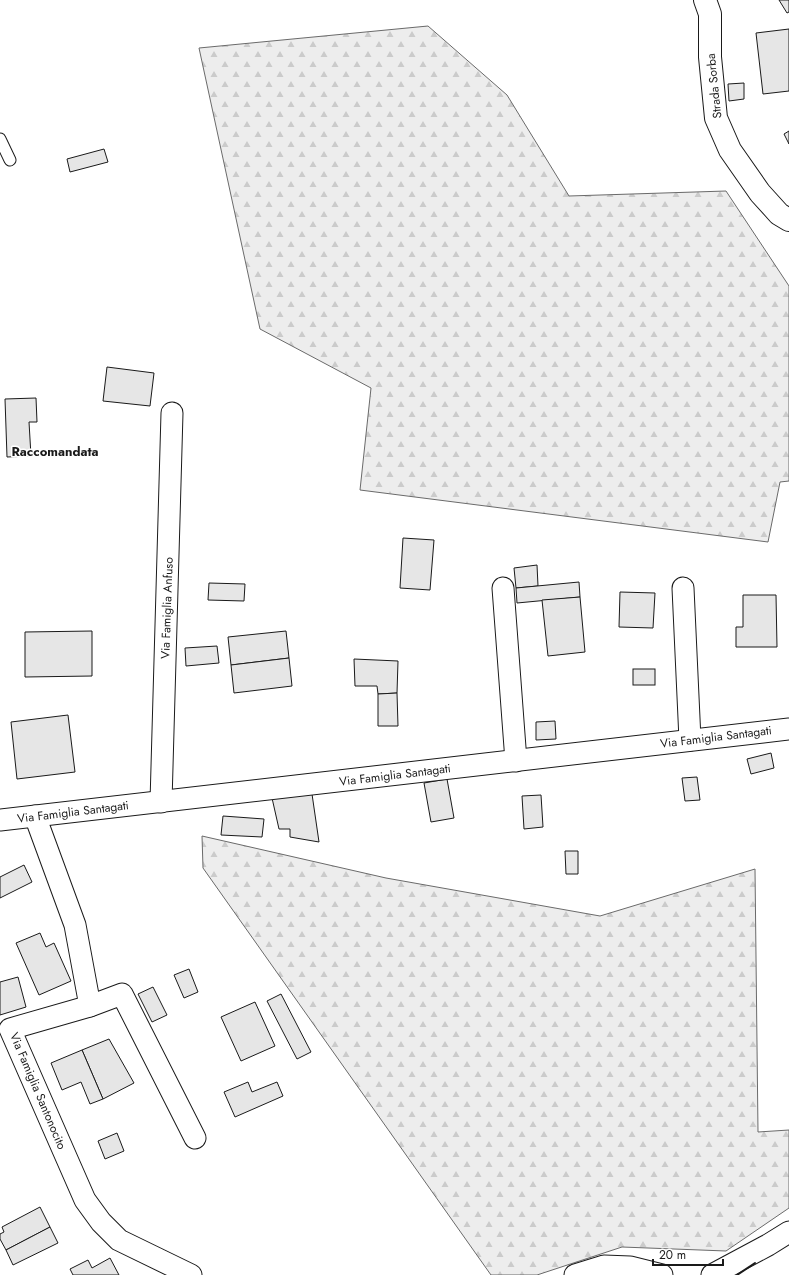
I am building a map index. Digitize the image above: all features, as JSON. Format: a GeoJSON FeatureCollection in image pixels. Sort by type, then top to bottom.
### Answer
{"type":"FeatureCollection","features":[{"type":"Feature","properties":{"kind":"street","name":"Strada Sorba"},"geometry":{"type":"LineString","coordinates":[[704,0],[710,14],[710,57],[716,118],[730,150],[760,192],[779,214],[789,220]]}},
{"type":"Feature","properties":{"kind":"street","name":"Via Famiglia Anfuso"},"geometry":{"type":"LineString","coordinates":[[161,802],[172,413]]}},
{"type":"Feature","properties":{"kind":"street"},"geometry":{"type":"LineString","coordinates":[[503,588],[516,761]]}},
{"type":"Feature","properties":{"kind":"street"},"geometry":{"type":"LineString","coordinates":[[683,588],[690,740]]}},
{"type":"Feature","properties":{"kind":"street","name":"Via Famiglia Santagati"},"geometry":{"type":"LineString","coordinates":[[0,820],[789,729]]}},
{"type":"Feature","properties":{"kind":"street"},"geometry":{"type":"LineString","coordinates":[[35,816],[75,925],[90,1006]]}},
{"type":"Feature","properties":{"kind":"street","name":"Via Famiglia Santonocito"},"geometry":{"type":"LineString","coordinates":[[191,1275],[119,1240],[101,1222],[86,1200],[5,1030],[90,1006],[122,994],[195,1138]]}},
{"type":"Feature","properties":{"kind":"street"},"geometry":{"type":"LineString","coordinates":[[712,1275],[789,1232]]}},
{"type":"Feature","properties":{"kind":"street"},"geometry":{"type":"LineString","coordinates":[[575,1275],[604,1266],[630,1268],[662,1275]]}},
{"type":"Feature","properties":{"kind":"lane"},"geometry":{"type":"LineString","coordinates":[[0,139],[10,160]]}},
{"type":"Feature","properties":{"kind":"green space"},"geometry":{"type":"Polygon","coordinates":[[[428,26],[507,95],[569,196],[726,191],[789,286],[789,481],[780,482],[768,542],[360,490],[371,388],[260,329],[199,48],[428,26]]]}},
{"type":"Feature","properties":{"kind":"green space"},"geometry":{"type":"Polygon","coordinates":[[[202,836],[386,878],[600,916],[755,869],[758,1132],[789,1130],[789,1208],[726,1251],[622,1247],[537,1275],[491,1275],[203,868],[202,836]]]}},
{"type":"Feature","properties":{"kind":"building"},"geometry":{"type":"Polygon","coordinates":[[[779,0],[789,0],[789,12],[787,13],[779,0]]]}},
{"type":"Feature","properties":{"kind":"building"},"geometry":{"type":"Polygon","coordinates":[[[789,29],[789,91],[763,94],[756,33],[789,29]]]}},
{"type":"Feature","properties":{"kind":"building"},"geometry":{"type":"Polygon","coordinates":[[[744,83],[744,99],[729,101],[728,84],[744,83]]]}},
{"type":"Feature","properties":{"kind":"building"},"geometry":{"type":"Polygon","coordinates":[[[789,131],[789,144],[784,134],[789,131]]]}},
{"type":"Feature","properties":{"kind":"building"},"geometry":{"type":"Polygon","coordinates":[[[104,149],[108,162],[70,172],[67,159],[104,149]]]}},
{"type":"Feature","properties":{"kind":"building"},"geometry":{"type":"Polygon","coordinates":[[[107,367],[154,373],[150,406],[103,401],[107,367]]]}},
{"type":"Feature","properties":{"kind":"building"},"geometry":{"type":"Polygon","coordinates":[[[36,398],[37,422],[29,422],[31,456],[7,457],[5,399],[36,398]]]}},
{"type":"Feature","properties":{"kind":"building"},"geometry":{"type":"Polygon","coordinates":[[[403,538],[434,540],[430,590],[400,588],[403,538]]]}},
{"type":"Feature","properties":{"kind":"building"},"geometry":{"type":"Polygon","coordinates":[[[537,565],[538,586],[516,588],[514,568],[537,565]]]}},
{"type":"Feature","properties":{"kind":"building"},"geometry":{"type":"Polygon","coordinates":[[[579,582],[580,597],[517,603],[516,588],[579,582]]]}},
{"type":"Feature","properties":{"kind":"building"},"geometry":{"type":"Polygon","coordinates":[[[209,583],[245,584],[244,601],[208,600],[209,583]]]}},
{"type":"Feature","properties":{"kind":"building"},"geometry":{"type":"Polygon","coordinates":[[[620,592],[655,593],[653,628],[619,627],[620,592]]]}},
{"type":"Feature","properties":{"kind":"building"},"geometry":{"type":"Polygon","coordinates":[[[743,595],[776,595],[777,647],[736,647],[736,627],[743,627],[743,595]]]}},
{"type":"Feature","properties":{"kind":"building"},"geometry":{"type":"Polygon","coordinates":[[[580,597],[585,652],[548,656],[542,600],[580,597]]]}},
{"type":"Feature","properties":{"kind":"building"},"geometry":{"type":"Polygon","coordinates":[[[92,631],[92,676],[25,677],[25,632],[92,631]]]}},
{"type":"Feature","properties":{"kind":"building"},"geometry":{"type":"Polygon","coordinates":[[[286,631],[289,658],[231,665],[228,637],[286,631]]]}},
{"type":"Feature","properties":{"kind":"building"},"geometry":{"type":"Polygon","coordinates":[[[217,646],[219,663],[186,666],[185,648],[217,646]]]}},
{"type":"Feature","properties":{"kind":"building"},"geometry":{"type":"Polygon","coordinates":[[[289,658],[292,686],[234,693],[231,665],[289,658]]]}},
{"type":"Feature","properties":{"kind":"building"},"geometry":{"type":"Polygon","coordinates":[[[354,659],[398,661],[397,693],[378,694],[377,686],[355,686],[354,659]]]}},
{"type":"Feature","properties":{"kind":"building"},"geometry":{"type":"Polygon","coordinates":[[[633,669],[655,669],[655,685],[633,685],[633,669]]]}},
{"type":"Feature","properties":{"kind":"building"},"geometry":{"type":"Polygon","coordinates":[[[397,693],[398,726],[378,726],[378,694],[397,693]]]}},
{"type":"Feature","properties":{"kind":"building"},"geometry":{"type":"Polygon","coordinates":[[[68,715],[75,772],[17,779],[11,722],[68,715]]]}},
{"type":"Feature","properties":{"kind":"building"},"geometry":{"type":"Polygon","coordinates":[[[555,721],[556,739],[536,740],[536,722],[555,721]]]}},
{"type":"Feature","properties":{"kind":"building"},"geometry":{"type":"Polygon","coordinates":[[[771,753],[774,768],[751,774],[747,759],[771,753]]]}},
{"type":"Feature","properties":{"kind":"building"},"geometry":{"type":"Polygon","coordinates":[[[697,777],[700,800],[685,801],[682,778],[697,777]]]}},
{"type":"Feature","properties":{"kind":"building"},"geometry":{"type":"Polygon","coordinates":[[[447,779],[454,818],[431,822],[424,783],[447,779]]]}},
{"type":"Feature","properties":{"kind":"building"},"geometry":{"type":"Polygon","coordinates":[[[312,794],[319,842],[290,837],[290,829],[279,829],[272,798],[312,794]]]}},
{"type":"Feature","properties":{"kind":"building"},"geometry":{"type":"Polygon","coordinates":[[[541,795],[543,827],[524,829],[522,796],[541,795]]]}},
{"type":"Feature","properties":{"kind":"building"},"geometry":{"type":"Polygon","coordinates":[[[223,816],[264,819],[262,837],[221,835],[223,816]]]}},
{"type":"Feature","properties":{"kind":"building"},"geometry":{"type":"Polygon","coordinates":[[[565,851],[578,851],[578,874],[566,874],[565,851]]]}},
{"type":"Feature","properties":{"kind":"building"},"geometry":{"type":"Polygon","coordinates":[[[24,865],[32,882],[0,898],[0,877],[24,865]]]}},
{"type":"Feature","properties":{"kind":"building"},"geometry":{"type":"Polygon","coordinates":[[[40,933],[46,947],[54,943],[71,981],[39,995],[16,943],[40,933]]]}},
{"type":"Feature","properties":{"kind":"building"},"geometry":{"type":"Polygon","coordinates":[[[189,969],[198,992],[184,998],[174,975],[189,969]]]}},
{"type":"Feature","properties":{"kind":"building"},"geometry":{"type":"Polygon","coordinates":[[[18,977],[26,1007],[0,1015],[0,982],[18,977]]]}},
{"type":"Feature","properties":{"kind":"building"},"geometry":{"type":"Polygon","coordinates":[[[153,987],[167,1015],[152,1022],[138,994],[153,987]]]}},
{"type":"Feature","properties":{"kind":"building"},"geometry":{"type":"Polygon","coordinates":[[[281,994],[311,1052],[297,1059],[267,1001],[281,994]]]}},
{"type":"Feature","properties":{"kind":"building"},"geometry":{"type":"Polygon","coordinates":[[[255,1002],[275,1046],[241,1061],[221,1017],[255,1002]]]}},
{"type":"Feature","properties":{"kind":"building"},"geometry":{"type":"Polygon","coordinates":[[[109,1039],[134,1083],[103,1099],[82,1050],[109,1039]]]}},
{"type":"Feature","properties":{"kind":"building"},"geometry":{"type":"Polygon","coordinates":[[[82,1050],[103,1099],[90,1104],[81,1082],[62,1090],[51,1063],[82,1050]]]}},
{"type":"Feature","properties":{"kind":"building"},"geometry":{"type":"Polygon","coordinates":[[[248,1082],[252,1092],[277,1082],[283,1096],[235,1117],[224,1092],[248,1082]]]}},
{"type":"Feature","properties":{"kind":"building"},"geometry":{"type":"Polygon","coordinates":[[[117,1133],[124,1151],[105,1159],[98,1141],[117,1133]]]}},
{"type":"Feature","properties":{"kind":"building"},"geometry":{"type":"Polygon","coordinates":[[[40,1207],[50,1227],[6,1250],[0,1239],[0,1234],[4,1232],[2,1227],[40,1207]]]}},
{"type":"Feature","properties":{"kind":"building"},"geometry":{"type":"Polygon","coordinates":[[[50,1227],[58,1243],[13,1265],[6,1250],[50,1227]]]}},
{"type":"Feature","properties":{"kind":"building"},"geometry":{"type":"Polygon","coordinates":[[[110,1258],[119,1275],[73,1275],[70,1269],[88,1260],[92,1268],[110,1258]]]}},
{"type":"Feature","properties":{"kind":"wall"},"geometry":{"type":"LineString","coordinates":[[737,1275],[755,1263]]}},
{"type":"Feature","properties":{"kind":"district","name":"Raccomandata"},"geometry":{"type":"Point","coordinates":[55,451]}}]}
